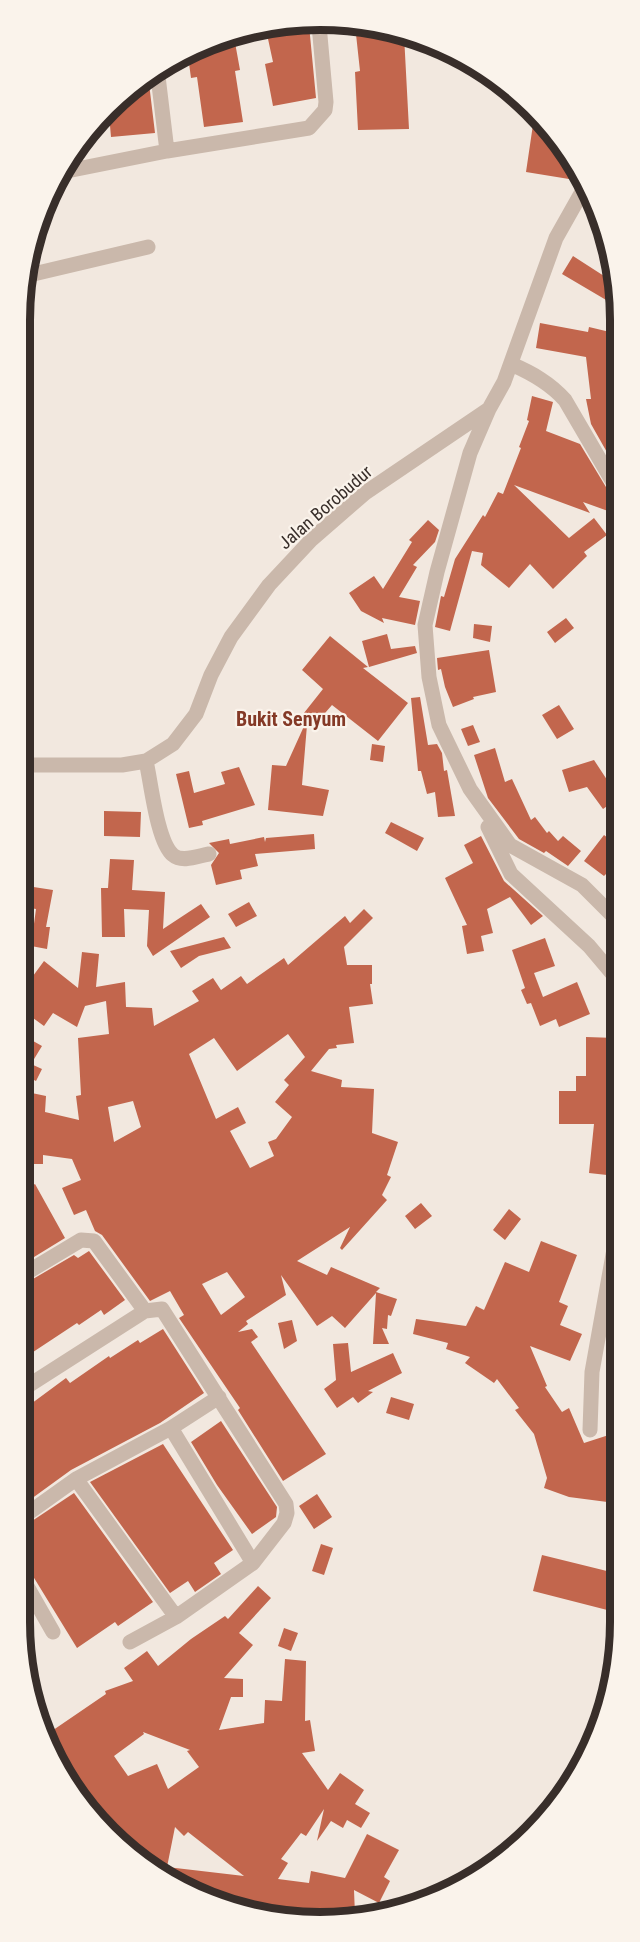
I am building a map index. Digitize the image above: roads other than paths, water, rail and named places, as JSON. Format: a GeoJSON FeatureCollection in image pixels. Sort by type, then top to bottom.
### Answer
{"type":"FeatureCollection","features":[{"type":"Feature","properties":{"kind":"street"},"geometry":{"type":"LineString","coordinates":[[72,170],[167,151],[309,128],[325,110],[326,102],[319,30]]}},
{"type":"Feature","properties":{"kind":"street"},"geometry":{"type":"LineString","coordinates":[[158,79],[167,151]]}},
{"type":"Feature","properties":{"kind":"street","name":"Jalan Borobudur"},"geometry":{"type":"LineString","coordinates":[[30,765],[122,765],[146,761],[172,744],[196,714],[211,675],[231,637],[269,585],[312,539],[365,493],[489,409],[511,364],[556,238],[581,194]]}},
{"type":"Feature","properties":{"kind":"street"},"geometry":{"type":"LineString","coordinates":[[34,274],[148,247]]}},
{"type":"Feature","properties":{"kind":"street"},"geometry":{"type":"LineString","coordinates":[[511,364],[534,374],[554,388],[565,400],[610,477]]}},
{"type":"Feature","properties":{"kind":"street"},"geometry":{"type":"LineString","coordinates":[[489,409],[470,453],[437,572],[425,625],[429,677],[439,725],[511,874],[589,946],[610,971]]}},
{"type":"Feature","properties":{"kind":"street"},"geometry":{"type":"LineString","coordinates":[[146,761],[165,844],[173,856],[184,859],[209,854]]}},
{"type":"Feature","properties":{"kind":"street"},"geometry":{"type":"LineString","coordinates":[[470,789],[510,844],[582,885],[610,913]]}},
{"type":"Feature","properties":{"kind":"street"},"geometry":{"type":"LineString","coordinates":[[30,1271],[81,1240],[94,1241],[145,1311]]}},
{"type":"Feature","properties":{"kind":"street"},"geometry":{"type":"LineString","coordinates":[[590,1430],[592,1372],[610,1272]]}},
{"type":"Feature","properties":{"kind":"street"},"geometry":{"type":"LineString","coordinates":[[30,1385],[145,1311],[154,1308],[165,1311],[286,1504],[287,1514],[284,1523],[253,1563],[176,1617],[130,1642]]}},
{"type":"Feature","properties":{"kind":"street"},"geometry":{"type":"LineString","coordinates":[[30,1512],[76,1479],[171,1428],[219,1397]]}},
{"type":"Feature","properties":{"kind":"street"},"geometry":{"type":"LineString","coordinates":[[171,1428],[253,1563]]}},
{"type":"Feature","properties":{"kind":"street"},"geometry":{"type":"LineString","coordinates":[[76,1479],[176,1617]]}},
{"type":"Feature","properties":{"kind":"street"},"geometry":{"type":"LineString","coordinates":[[30,1592],[53,1632]]}},
{"type":"Feature","properties":{"kind":"district","name":"Bukit Senyum"},"geometry":{"type":"Point","coordinates":[291,719]}}]}
